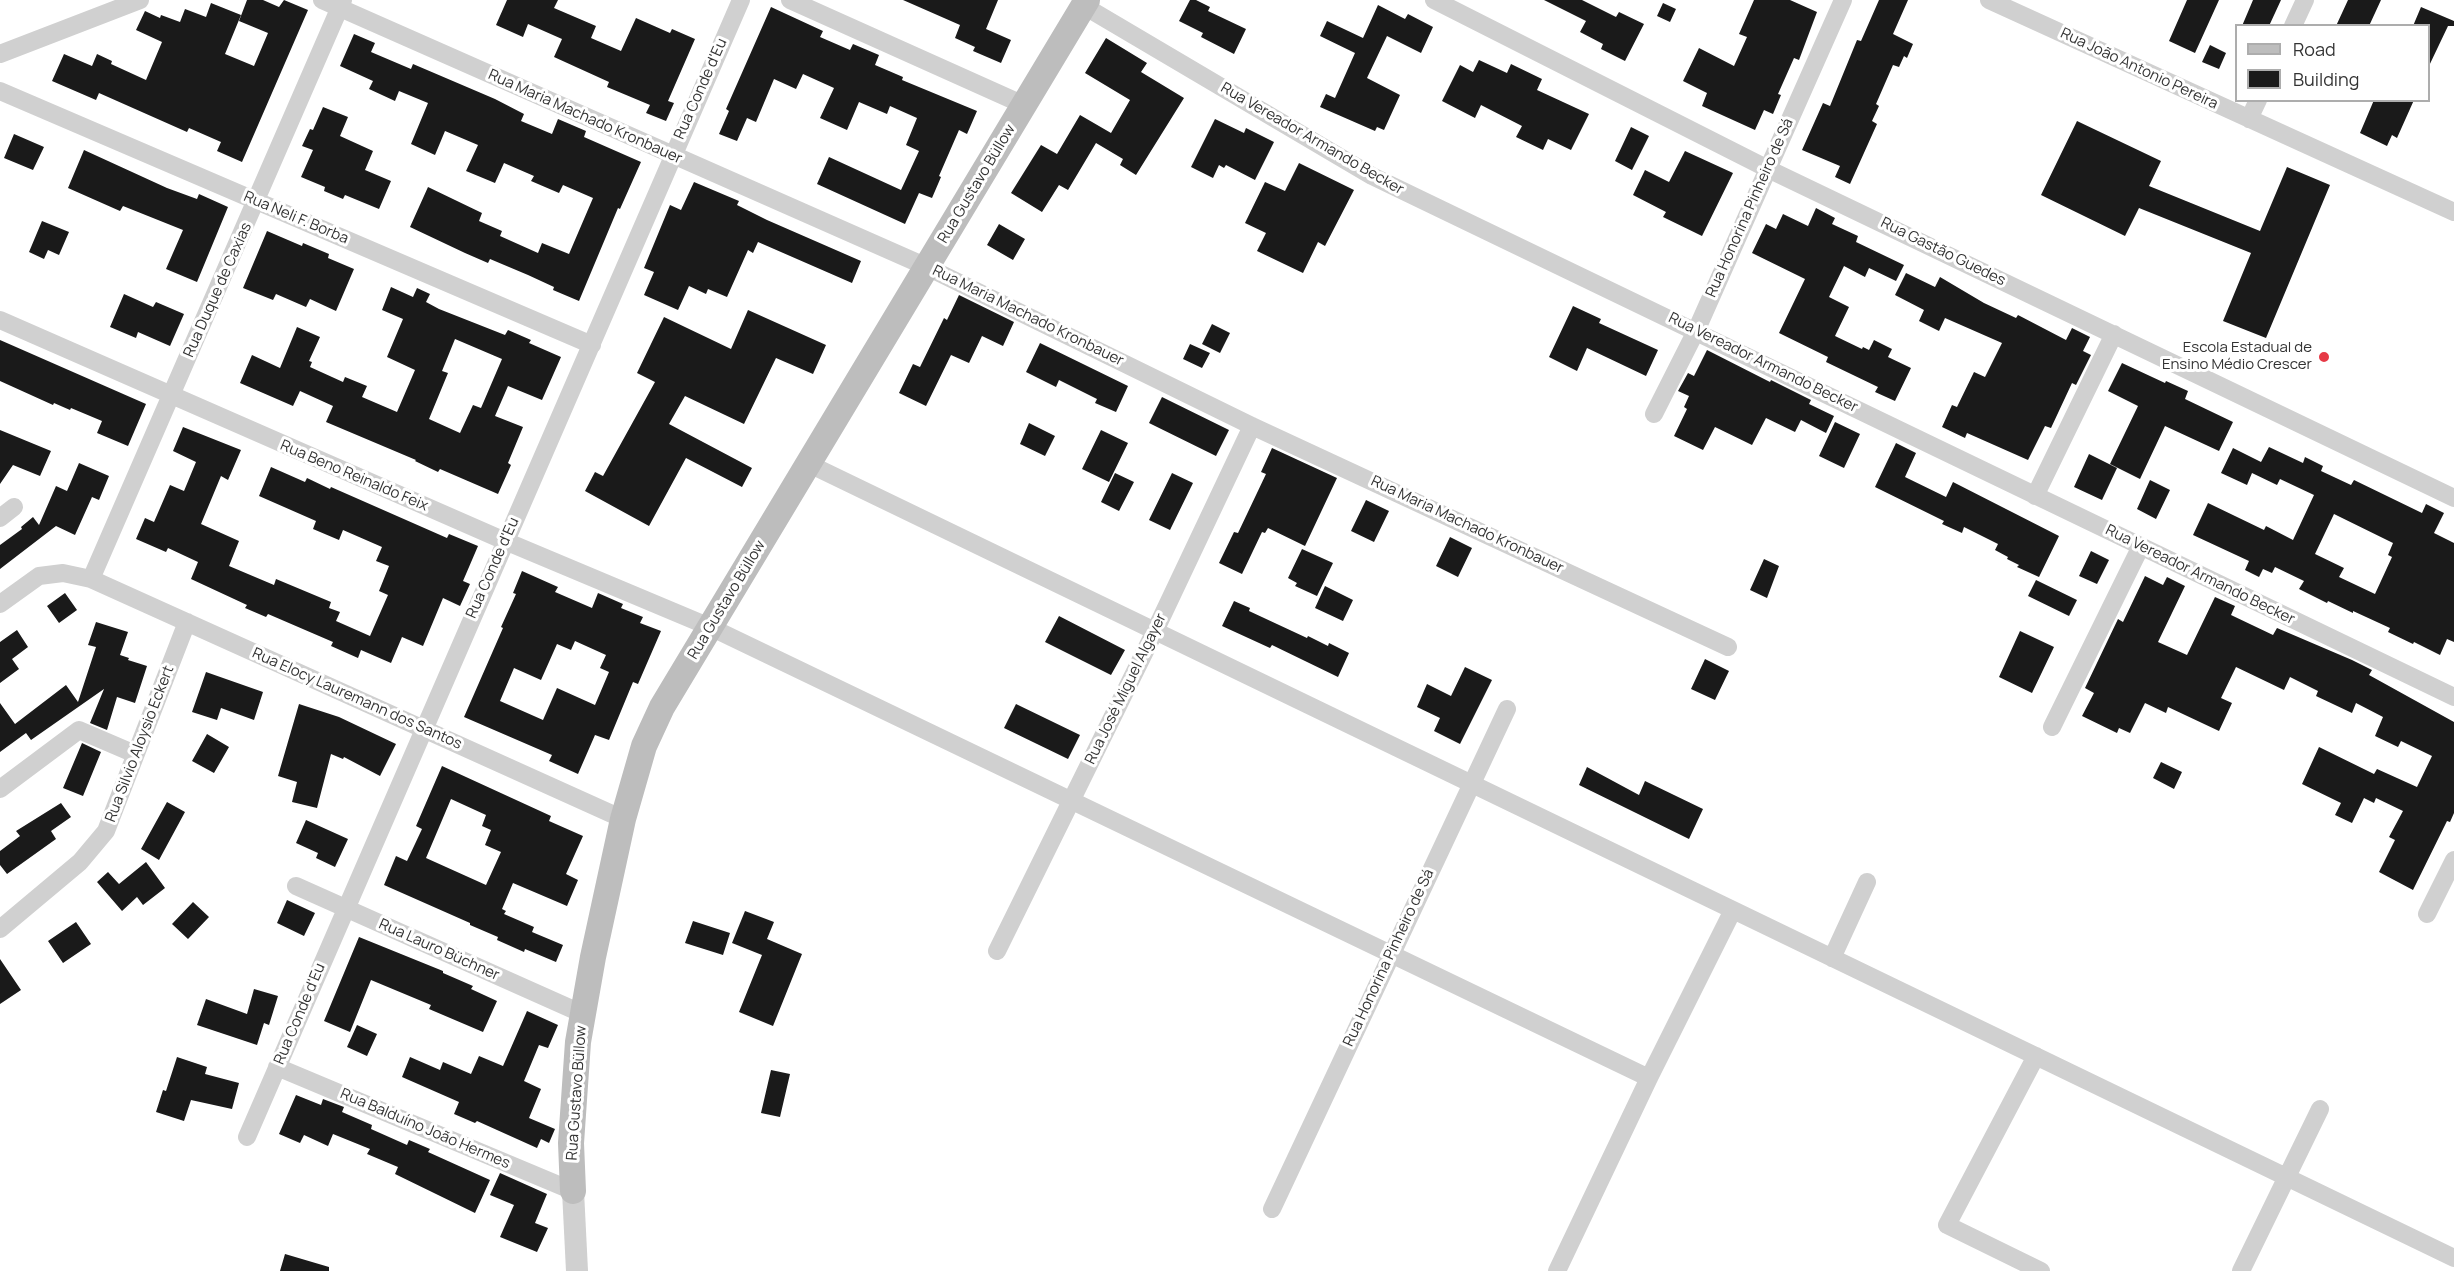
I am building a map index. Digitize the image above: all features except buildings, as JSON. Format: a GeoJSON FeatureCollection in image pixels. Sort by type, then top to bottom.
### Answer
{"type":"FeatureCollection","features":[{"type":"Feature","properties":{"kind":"main road","name":"Rua Gustavo Büllow"},"geometry":{"type":"LineString","coordinates":[[573,1191],[571,1143],[578,1042],[623,819],[644,746],[662,707],[1086,3]]}},
{"type":"Feature","properties":{"kind":"street"},"geometry":{"type":"LineString","coordinates":[[0,54],[140,0]]}},
{"type":"Feature","properties":{"kind":"street","name":"Rua Maria Machado Kronbauer"},"geometry":{"type":"LineString","coordinates":[[322,0],[342,4],[671,156],[927,267],[1252,426],[1728,647]]}},
{"type":"Feature","properties":{"kind":"street","name":"Rua Conde d'Eu"},"geometry":{"type":"LineString","coordinates":[[247,1137],[423,728],[592,345],[671,156],[741,0]]}},
{"type":"Feature","properties":{"kind":"street"},"geometry":{"type":"LineString","coordinates":[[790,0],[1024,105]]}},
{"type":"Feature","properties":{"kind":"street","name":"Rua Gastão Guedes"},"geometry":{"type":"LineString","coordinates":[[1434,0],[1768,169],[2454,498]]}},
{"type":"Feature","properties":{"kind":"street","name":"Rua Honorina Pinheiro de Sá"},"geometry":{"type":"LineString","coordinates":[[1654,414],[1696,331],[1843,0]]}},
{"type":"Feature","properties":{"kind":"street","name":"Rua João Antonio Pereira"},"geometry":{"type":"LineString","coordinates":[[1989,0],[2454,212]]}},
{"type":"Feature","properties":{"kind":"street"},"geometry":{"type":"LineString","coordinates":[[2294,24],[2305,0]]}},
{"type":"Feature","properties":{"kind":"street","name":"Rua Vereador Armando Becker"},"geometry":{"type":"LineString","coordinates":[[1086,3],[1372,176],[2454,697]]}},
{"type":"Feature","properties":{"kind":"street","name":"Rua Duque de Caxias"},"geometry":{"type":"LineString","coordinates":[[91,579],[342,4]]}},
{"type":"Feature","properties":{"kind":"street","name":"Rua Neli F. Borba"},"geometry":{"type":"LineString","coordinates":[[0,91],[592,345]]}},
{"type":"Feature","properties":{"kind":"street"},"geometry":{"type":"LineString","coordinates":[[2249,119],[2257,102]]}},
{"type":"Feature","properties":{"kind":"street","name":"Rua Beno Reinaldo Feix"},"geometry":{"type":"LineString","coordinates":[[0,320],[505,541],[710,627],[1649,1078]]}},
{"type":"Feature","properties":{"kind":"street"},"geometry":{"type":"LineString","coordinates":[[2035,496],[2114,334]]}},
{"type":"Feature","properties":{"kind":"street","name":"Rua José Miguel Algayer"},"geometry":{"type":"LineString","coordinates":[[997,951],[1155,631],[1252,426]]}},
{"type":"Feature","properties":{"kind":"street"},"geometry":{"type":"LineString","coordinates":[[809,464],[2454,1258]]}},
{"type":"Feature","properties":{"kind":"street"},"geometry":{"type":"LineString","coordinates":[[2052,727],[2141,546]]}},
{"type":"Feature","properties":{"kind":"street","name":"Rua Elocy Lauremann dos Santos"},"geometry":{"type":"LineString","coordinates":[[0,604],[39,576],[63,573],[91,579],[623,819]]}},
{"type":"Feature","properties":{"kind":"street","name":"Rua Silvio Aloysio Eckert"},"geometry":{"type":"LineString","coordinates":[[0,929],[80,862],[106,831],[187,622]]}},
{"type":"Feature","properties":{"kind":"street","name":"Rua Honorina Pinheiro de Sá"},"geometry":{"type":"LineString","coordinates":[[1272,1209],[1507,708]]}},
{"type":"Feature","properties":{"kind":"street"},"geometry":{"type":"LineString","coordinates":[[0,789],[79,730],[135,754]]}},
{"type":"Feature","properties":{"kind":"street"},"geometry":{"type":"LineString","coordinates":[[2427,914],[2454,861]]}},
{"type":"Feature","properties":{"kind":"street"},"geometry":{"type":"LineString","coordinates":[[1832,958],[1867,882]]}},
{"type":"Feature","properties":{"kind":"street","name":"Rua Lauro Büchner"},"geometry":{"type":"LineString","coordinates":[[296,886],[583,1014]]}},
{"type":"Feature","properties":{"kind":"street"},"geometry":{"type":"LineString","coordinates":[[1557,1271],[1649,1078],[1733,910]]}},
{"type":"Feature","properties":{"kind":"street"},"geometry":{"type":"LineString","coordinates":[[2036,1056],[1947,1225],[2041,1271]]}},
{"type":"Feature","properties":{"kind":"street","name":"Rua Balduíno João Hermes"},"geometry":{"type":"LineString","coordinates":[[277,1067],[573,1191]]}},
{"type":"Feature","properties":{"kind":"street"},"geometry":{"type":"LineString","coordinates":[[2241,1271],[2320,1109]]}},
{"type":"Feature","properties":{"kind":"street","name":"Rua Gustavo Büllow"},"geometry":{"type":"LineString","coordinates":[[573,1191],[577,1271]]}},
{"type":"Feature","properties":{"kind":"place","name":"Escola Estadual de Ensino Médio Crescer"},"geometry":{"type":"Point","coordinates":[2324,357]}}]}
